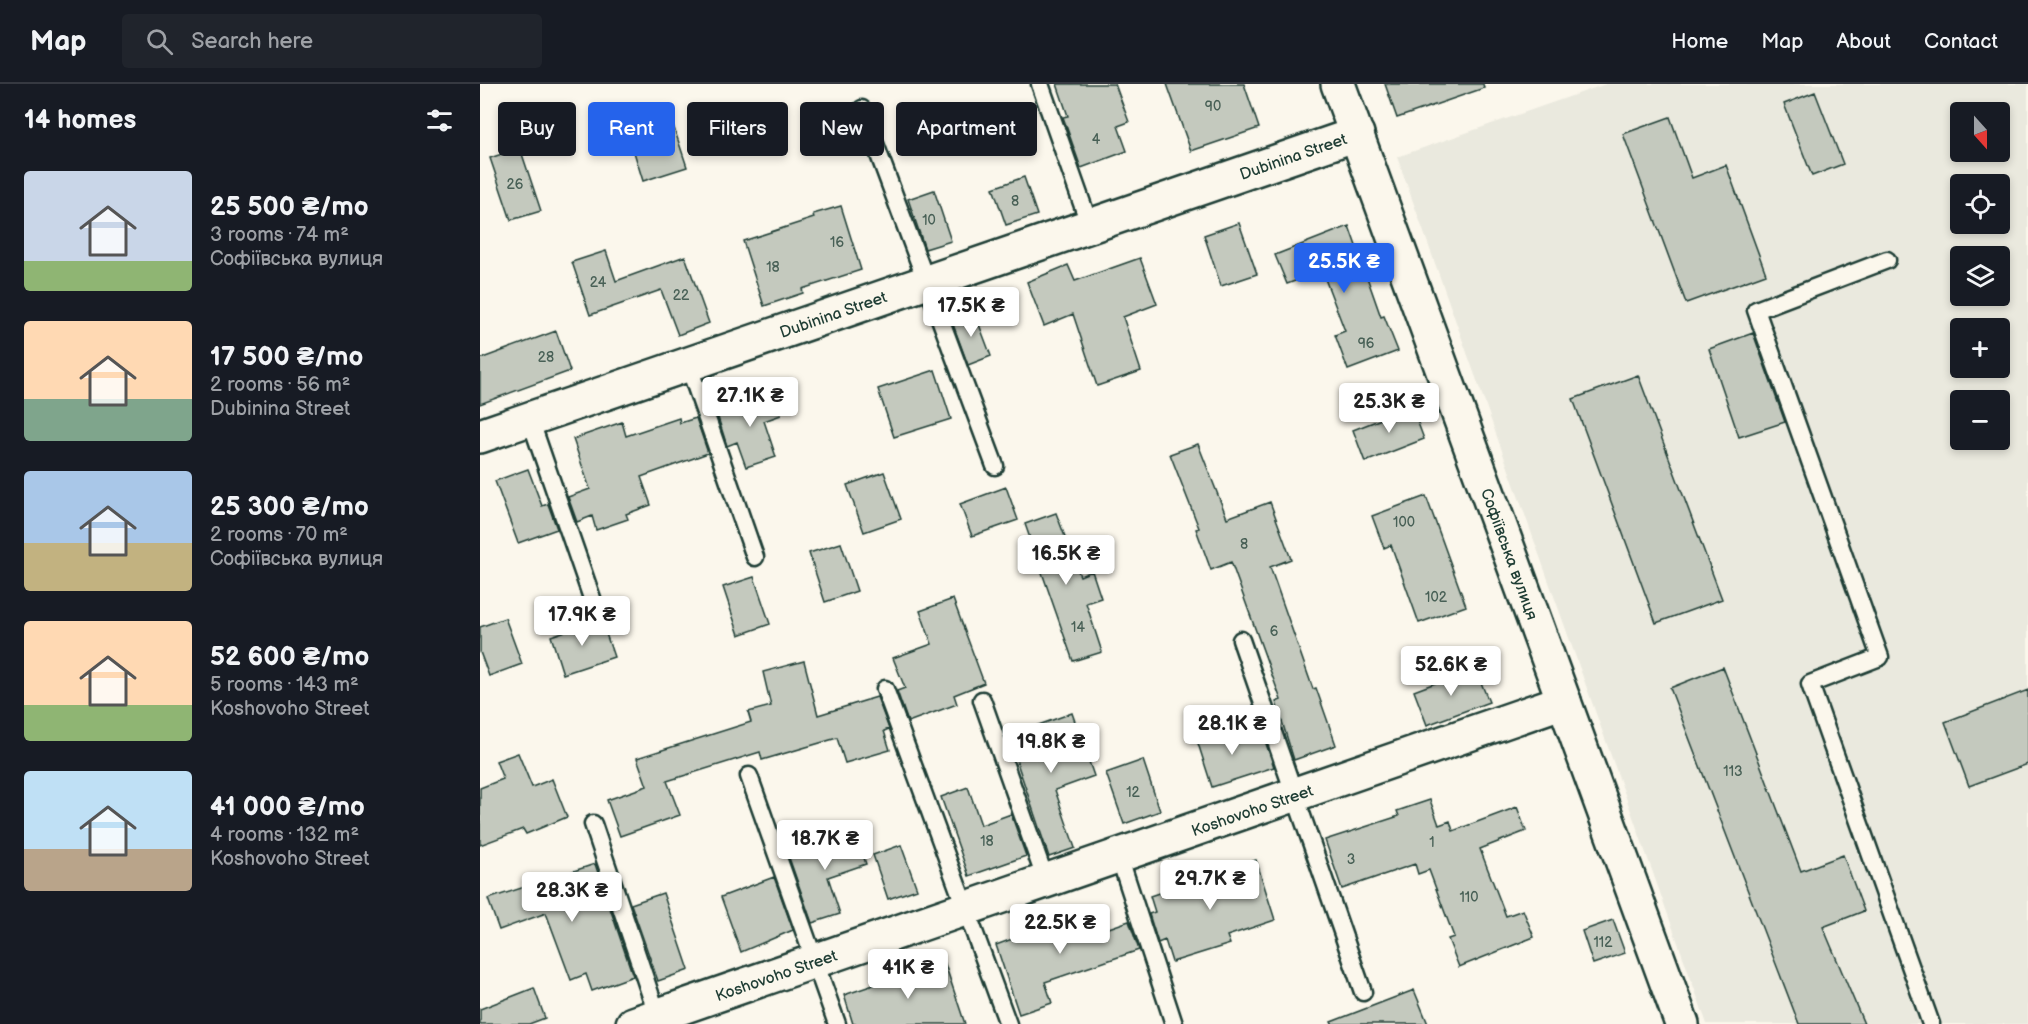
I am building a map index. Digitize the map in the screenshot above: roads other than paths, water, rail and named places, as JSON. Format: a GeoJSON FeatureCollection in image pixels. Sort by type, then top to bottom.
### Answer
{"type":"FeatureCollection","features":[{"type":"Feature","properties":{"kind":"street","name":"Софіївська вулиця"},"geometry":{"type":"LineString","coordinates":[[1338,84],[1682,1024]]}},
{"type":"Feature","properties":{"kind":"street","name":"Dubinina Street"},"geometry":{"type":"LineString","coordinates":[[480,436],[1357,134]]}},
{"type":"Feature","properties":{"kind":"street","name":"Koshovoho Street"},"geometry":{"type":"LineString","coordinates":[[650,1021],[814,961],[1564,701]]}},
{"type":"Feature","properties":{"kind":"lane"},"geometry":{"type":"LineString","coordinates":[[1040,84],[1090,226]]}},
{"type":"Feature","properties":{"kind":"lane"},"geometry":{"type":"LineString","coordinates":[[879,156],[995,466]]}},
{"type":"Feature","properties":{"kind":"lane"},"geometry":{"type":"LineString","coordinates":[[1887,260],[1756,310],[1880,657],[1810,684],[1931,1024]]}},
{"type":"Feature","properties":{"kind":"lane"},"geometry":{"type":"LineString","coordinates":[[688,364],[754,557]]}},
{"type":"Feature","properties":{"kind":"lane"},"geometry":{"type":"LineString","coordinates":[[530,419],[594,604]]}},
{"type":"Feature","properties":{"kind":"lane"},"geometry":{"type":"LineString","coordinates":[[1241,640],[1363,992]]}},
{"type":"Feature","properties":{"kind":"lane"},"geometry":{"type":"LineString","coordinates":[[885,689],[1008,1024]]}},
{"type":"Feature","properties":{"kind":"lane"},"geometry":{"type":"LineString","coordinates":[[982,700],[1046,881]]}},
{"type":"Feature","properties":{"kind":"lane"},"geometry":{"type":"LineString","coordinates":[[748,776],[837,1024]]}},
{"type":"Feature","properties":{"kind":"lane"},"geometry":{"type":"LineString","coordinates":[[594,824],[650,1021]]}},
{"type":"Feature","properties":{"kind":"lane"},"geometry":{"type":"LineString","coordinates":[[1119,856],[1174,1024]]}}]}
